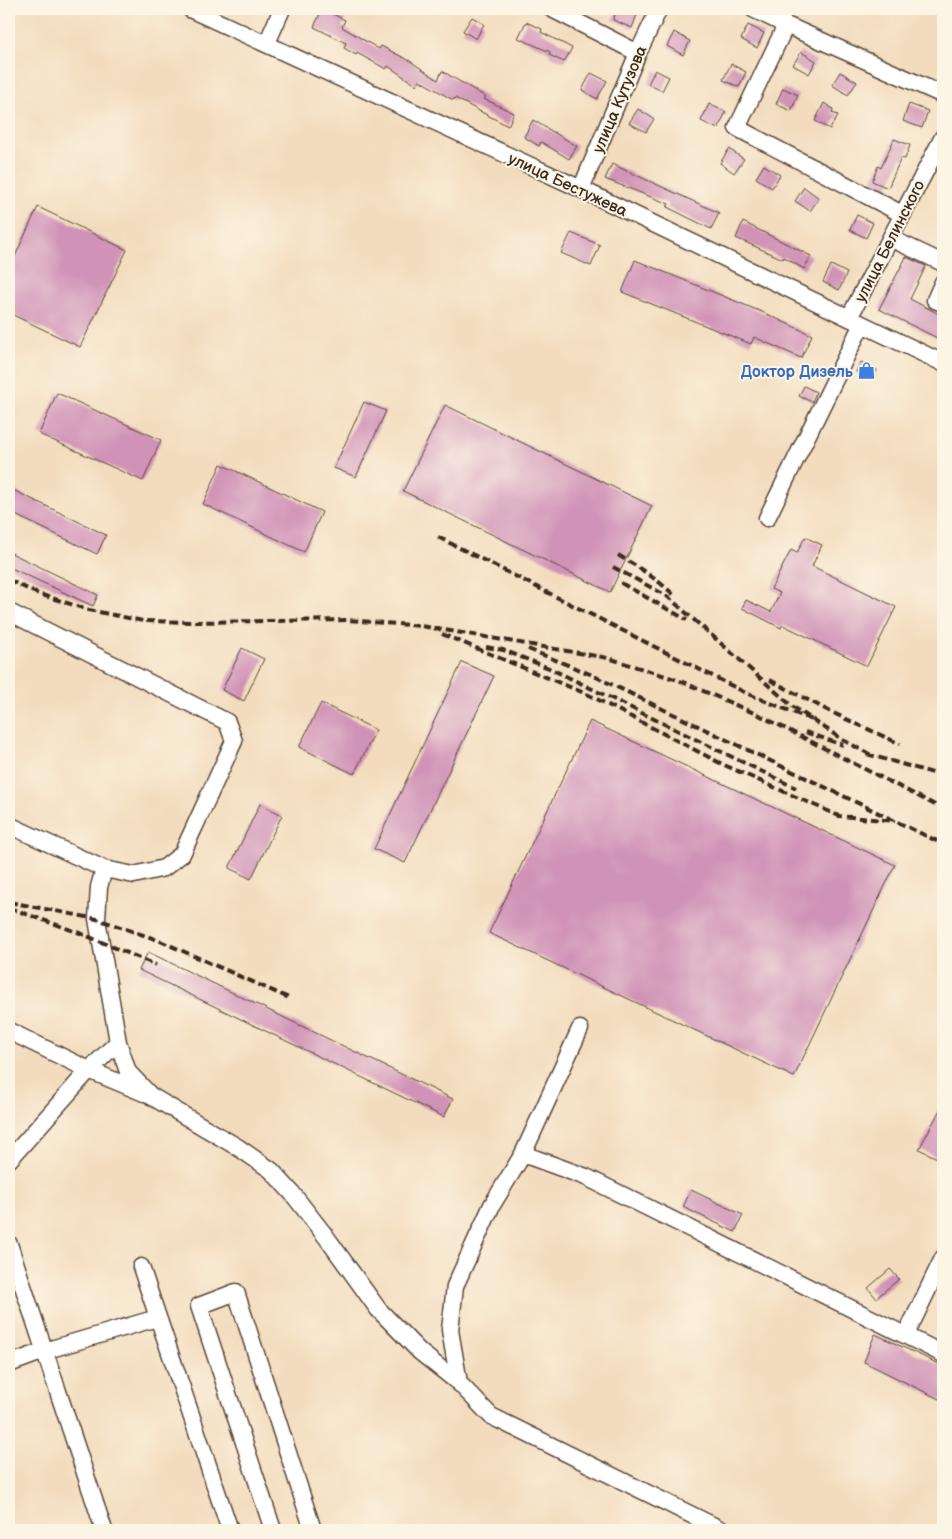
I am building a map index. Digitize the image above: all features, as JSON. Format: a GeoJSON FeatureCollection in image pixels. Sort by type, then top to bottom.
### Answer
{"type":"FeatureCollection","features":[{"type":"Feature","properties":{"kind":"street","name":"улица Бестужева"},"geometry":{"type":"LineString","coordinates":[[190,9],[581,190],[856,321],[941,358]]}},
{"type":"Feature","properties":{"kind":"street"},"geometry":{"type":"LineString","coordinates":[[267,43],[282,9]]}},
{"type":"Feature","properties":{"kind":"street"},"geometry":{"type":"LineString","coordinates":[[552,9],[638,53]]}},
{"type":"Feature","properties":{"kind":"street","name":"улица Кутузова"},"geometry":{"type":"LineString","coordinates":[[581,190],[638,53],[659,9]]}},
{"type":"Feature","properties":{"kind":"street"},"geometry":{"type":"LineString","coordinates":[[753,9],[943,95]]}},
{"type":"Feature","properties":{"kind":"street"},"geometry":{"type":"LineString","coordinates":[[786,25],[737,128],[902,214]]}},
{"type":"Feature","properties":{"kind":"street","name":"улица Белинского"},"geometry":{"type":"LineString","coordinates":[[767,518],[902,214],[943,137]]}},
{"type":"Feature","properties":{"kind":"street"},"geometry":{"type":"LineString","coordinates":[[892,239],[943,263]]}},
{"type":"Feature","properties":{"kind":"street"},"geometry":{"type":"LineString","coordinates":[[943,282],[935,300],[943,303]]}},
{"type":"Feature","properties":{"kind":"street"},"geometry":{"type":"LineString","coordinates":[[9,612],[227,722],[234,741],[182,854],[164,868],[134,875],[104,869],[9,826]]}},
{"type":"Feature","properties":{"kind":"street"},"geometry":{"type":"LineString","coordinates":[[104,869],[98,887],[97,919],[118,1042],[128,1072],[151,1096]]}},
{"type":"Feature","properties":{"kind":"street"},"geometry":{"type":"LineString","coordinates":[[459,1383],[450,1330],[455,1286],[492,1205],[522,1154],[580,1030]]}},
{"type":"Feature","properties":{"kind":"street"},"geometry":{"type":"LineString","coordinates":[[9,1031],[90,1070],[151,1096],[239,1148],[271,1170],[292,1193],[378,1309],[420,1352],[459,1383],[491,1416],[722,1530]]}},
{"type":"Feature","properties":{"kind":"street"},"geometry":{"type":"LineString","coordinates":[[9,1160],[90,1070],[118,1042]]}},
{"type":"Feature","properties":{"kind":"street"},"geometry":{"type":"LineString","coordinates":[[522,1154],[586,1177],[943,1354]]}},
{"type":"Feature","properties":{"kind":"street"},"geometry":{"type":"LineString","coordinates":[[9,1244],[104,1530]]}},
{"type":"Feature","properties":{"kind":"street"},"geometry":{"type":"LineString","coordinates":[[906,1335],[943,1258]]}},
{"type":"Feature","properties":{"kind":"street"},"geometry":{"type":"LineString","coordinates":[[141,1267],[230,1530]]}},
{"type":"Feature","properties":{"kind":"street"},"geometry":{"type":"LineString","coordinates":[[273,1530],[199,1306],[236,1292],[313,1530]]}},
{"type":"Feature","properties":{"kind":"street"},"geometry":{"type":"LineString","coordinates":[[9,1364],[44,1351],[157,1318]]}},
{"type":"Feature","properties":{"kind":"building"},"geometry":{"type":"Polygon","coordinates":[[[322,9],[345,20],[342,27],[379,49],[381,46],[410,61],[438,80],[442,71],[486,97],[484,99],[514,113],[508,126],[455,98],[453,100],[419,80],[416,85],[388,66],[386,69],[344,48],[346,43],[314,27],[322,9]]]}},
{"type":"Feature","properties":{"kind":"building"},"geometry":{"type":"Polygon","coordinates":[[[617,9],[630,9],[638,12],[632,28],[613,20],[617,9]]]}},
{"type":"Feature","properties":{"kind":"building"},"geometry":{"type":"Polygon","coordinates":[[[472,17],[484,24],[476,39],[463,31],[472,17]]]}},
{"type":"Feature","properties":{"kind":"building"},"geometry":{"type":"Polygon","coordinates":[[[526,22],[542,29],[541,32],[572,48],[564,62],[549,55],[550,52],[518,38],[526,22]]]}},
{"type":"Feature","properties":{"kind":"building"},"geometry":{"type":"Polygon","coordinates":[[[748,25],[764,33],[757,48],[741,39],[748,25]]]}},
{"type":"Feature","properties":{"kind":"building"},"geometry":{"type":"Polygon","coordinates":[[[674,32],[690,41],[683,55],[667,46],[674,32]]]}},
{"type":"Feature","properties":{"kind":"building"},"geometry":{"type":"Polygon","coordinates":[[[801,52],[816,61],[809,74],[793,65],[801,52]]]}},
{"type":"Feature","properties":{"kind":"building"},"geometry":{"type":"Polygon","coordinates":[[[731,64],[746,72],[739,87],[723,80],[731,64]]]}},
{"type":"Feature","properties":{"kind":"building"},"geometry":{"type":"Polygon","coordinates":[[[655,70],[669,77],[662,91],[648,84],[655,70]]]}},
{"type":"Feature","properties":{"kind":"building"},"geometry":{"type":"Polygon","coordinates":[[[840,72],[857,82],[848,95],[832,85],[840,72]]]}},
{"type":"Feature","properties":{"kind":"building"},"geometry":{"type":"Polygon","coordinates":[[[591,73],[607,81],[597,99],[582,90],[591,73]]]}},
{"type":"Feature","properties":{"kind":"building"},"geometry":{"type":"Polygon","coordinates":[[[783,88],[798,95],[791,111],[776,104],[783,88]]]}},
{"type":"Feature","properties":{"kind":"building"},"geometry":{"type":"Polygon","coordinates":[[[824,103],[833,109],[832,113],[838,115],[830,129],[815,121],[824,103]]]}},
{"type":"Feature","properties":{"kind":"building"},"geometry":{"type":"Polygon","coordinates":[[[709,104],[726,112],[718,129],[701,121],[709,104]]]}},
{"type":"Feature","properties":{"kind":"building"},"geometry":{"type":"Polygon","coordinates":[[[909,104],[928,111],[922,128],[903,121],[909,104]]]}},
{"type":"Feature","properties":{"kind":"building"},"geometry":{"type":"Polygon","coordinates":[[[638,109],[654,119],[646,132],[629,123],[638,109]]]}},
{"type":"Feature","properties":{"kind":"building"},"geometry":{"type":"Polygon","coordinates":[[[533,120],[577,146],[569,159],[541,142],[539,146],[524,137],[533,120]]]}},
{"type":"Feature","properties":{"kind":"building"},"geometry":{"type":"Polygon","coordinates":[[[894,139],[910,145],[905,159],[901,158],[888,188],[872,181],[878,166],[881,168],[894,139]]]}},
{"type":"Feature","properties":{"kind":"building"},"geometry":{"type":"Polygon","coordinates":[[[729,149],[744,159],[734,173],[720,163],[729,149]]]}},
{"type":"Feature","properties":{"kind":"building"},"geometry":{"type":"Polygon","coordinates":[[[612,164],[719,213],[711,229],[667,207],[669,204],[605,179],[612,164]]]}},
{"type":"Feature","properties":{"kind":"building"},"geometry":{"type":"Polygon","coordinates":[[[764,165],[780,175],[772,188],[756,178],[764,165]]]}},
{"type":"Feature","properties":{"kind":"building"},"geometry":{"type":"Polygon","coordinates":[[[804,187],[819,198],[810,211],[795,201],[804,187]]]}},
{"type":"Feature","properties":{"kind":"building"},"geometry":{"type":"Polygon","coordinates":[[[38,207],[127,250],[80,347],[9,313],[9,269],[38,207]]]}},
{"type":"Feature","properties":{"kind":"building"},"geometry":{"type":"Polygon","coordinates":[[[857,215],[873,223],[866,238],[850,230],[857,215]]]}},
{"type":"Feature","properties":{"kind":"building"},"geometry":{"type":"Polygon","coordinates":[[[743,222],[811,256],[804,269],[784,257],[783,259],[736,238],[743,222]]]}},
{"type":"Feature","properties":{"kind":"building"},"geometry":{"type":"Polygon","coordinates":[[[571,233],[600,245],[591,266],[561,253],[571,233]]]}},
{"type":"Feature","properties":{"kind":"building"},"geometry":{"type":"Polygon","coordinates":[[[906,257],[926,266],[910,299],[943,316],[943,325],[937,338],[879,309],[906,257]]]}},
{"type":"Feature","properties":{"kind":"building"},"geometry":{"type":"Polygon","coordinates":[[[635,260],[762,312],[812,335],[801,358],[754,337],[751,344],[622,292],[635,260]]]}},
{"type":"Feature","properties":{"kind":"building"},"geometry":{"type":"Polygon","coordinates":[[[831,265],[847,273],[839,290],[823,282],[831,265]]]}},
{"type":"Feature","properties":{"kind":"building","name":"Доктор Дизель"},"geometry":{"type":"Polygon","coordinates":[[[861,362],[877,370],[873,379],[856,372],[861,362]]]}},
{"type":"Feature","properties":{"kind":"building"},"geometry":{"type":"Polygon","coordinates":[[[804,386],[816,392],[812,402],[799,396],[804,386]]]}},
{"type":"Feature","properties":{"kind":"building"},"geometry":{"type":"Polygon","coordinates":[[[57,393],[161,440],[143,481],[39,434],[57,393]]]}},
{"type":"Feature","properties":{"kind":"building"},"geometry":{"type":"Polygon","coordinates":[[[364,402],[386,411],[356,477],[334,468],[364,402]]]}},
{"type":"Feature","properties":{"kind":"building"},"geometry":{"type":"Polygon","coordinates":[[[445,405],[652,506],[610,592],[403,491],[445,405]]]}},
{"type":"Feature","properties":{"kind":"building"},"geometry":{"type":"Polygon","coordinates":[[[221,464],[322,512],[304,552],[203,504],[221,464]]]}},
{"type":"Feature","properties":{"kind":"building"},"geometry":{"type":"Polygon","coordinates":[[[9,488],[106,535],[97,554],[9,512],[9,488]]]}},
{"type":"Feature","properties":{"kind":"building"},"geometry":{"type":"Polygon","coordinates":[[[805,537],[822,545],[812,566],[896,607],[867,666],[783,625],[781,628],[742,608],[746,600],[771,612],[780,593],[771,589],[791,550],[797,553],[805,537]]]}},
{"type":"Feature","properties":{"kind":"building"},"geometry":{"type":"Polygon","coordinates":[[[9,552],[98,595],[93,606],[9,567],[9,552]]]}},
{"type":"Feature","properties":{"kind":"building"},"geometry":{"type":"Polygon","coordinates":[[[242,648],[264,659],[244,701],[222,690],[242,648]]]}},
{"type":"Feature","properties":{"kind":"building"},"geometry":{"type":"Polygon","coordinates":[[[462,662],[494,676],[405,863],[374,849],[462,662]]]}},
{"type":"Feature","properties":{"kind":"building"},"geometry":{"type":"Polygon","coordinates":[[[321,703],[376,730],[354,774],[299,747],[321,703]]]}},
{"type":"Feature","properties":{"kind":"building"},"geometry":{"type":"Polygon","coordinates":[[[590,721],[895,865],[794,1077],[489,933],[590,721]]]}},
{"type":"Feature","properties":{"kind":"building"},"geometry":{"type":"Polygon","coordinates":[[[260,804],[282,815],[251,879],[229,868],[260,804]]]}},
{"type":"Feature","properties":{"kind":"building"},"geometry":{"type":"Polygon","coordinates":[[[148,952],[453,1099],[444,1117],[139,970],[148,952]]]}},
{"type":"Feature","properties":{"kind":"building"},"geometry":{"type":"Polygon","coordinates":[[[943,1104],[943,1161],[919,1149],[943,1104]]]}},
{"type":"Feature","properties":{"kind":"building"},"geometry":{"type":"Polygon","coordinates":[[[691,1190],[743,1215],[735,1232],[683,1207],[691,1190]]]}},
{"type":"Feature","properties":{"kind":"building"},"geometry":{"type":"Polygon","coordinates":[[[890,1269],[899,1279],[876,1298],[868,1288],[890,1269]]]}},
{"type":"Feature","properties":{"kind":"building"},"geometry":{"type":"Polygon","coordinates":[[[875,1334],[943,1366],[943,1401],[864,1362],[875,1334]]]}},
{"type":"Feature","properties":{"kind":"railway"},"geometry":{"type":"LineString","coordinates":[[438,537],[748,694],[815,721]]}},
{"type":"Feature","properties":{"kind":"railway"},"geometry":{"type":"LineString","coordinates":[[618,555],[674,595]]}},
{"type":"Feature","properties":{"kind":"railway"},"geometry":{"type":"LineString","coordinates":[[613,567],[667,596],[792,706],[843,740],[873,756]]}},
{"type":"Feature","properties":{"kind":"railway"},"geometry":{"type":"LineString","coordinates":[[9,580],[36,593],[89,610],[143,621],[348,620],[421,626],[608,658],[678,680],[761,716],[943,809]]}},
{"type":"Feature","properties":{"kind":"railway"},"geometry":{"type":"LineString","coordinates":[[621,583],[687,620]]}},
{"type":"Feature","properties":{"kind":"railway"},"geometry":{"type":"LineString","coordinates":[[442,634],[589,695],[722,764],[839,816],[895,821]]}},
{"type":"Feature","properties":{"kind":"railway"},"geometry":{"type":"LineString","coordinates":[[486,647],[503,650],[549,668],[796,788]]}},
{"type":"Feature","properties":{"kind":"railway"},"geometry":{"type":"LineString","coordinates":[[528,649],[590,674],[943,844]]}},
{"type":"Feature","properties":{"kind":"railway"},"geometry":{"type":"LineString","coordinates":[[770,680],[829,711],[900,744]]}},
{"type":"Feature","properties":{"kind":"railway"},"geometry":{"type":"LineString","coordinates":[[805,732],[843,745]]}},
{"type":"Feature","properties":{"kind":"railway"},"geometry":{"type":"LineString","coordinates":[[867,754],[943,776]]}},
{"type":"Feature","properties":{"kind":"railway"},"geometry":{"type":"LineString","coordinates":[[9,902],[97,919],[158,940],[291,999]]}},
{"type":"Feature","properties":{"kind":"railway"},"geometry":{"type":"LineString","coordinates":[[9,908],[80,933],[156,965]]}},
{"type":"Feature","properties":{"kind":"place","name":"Доктор Дизель"},"geometry":{"type":"Point","coordinates":[867,371]}}]}
